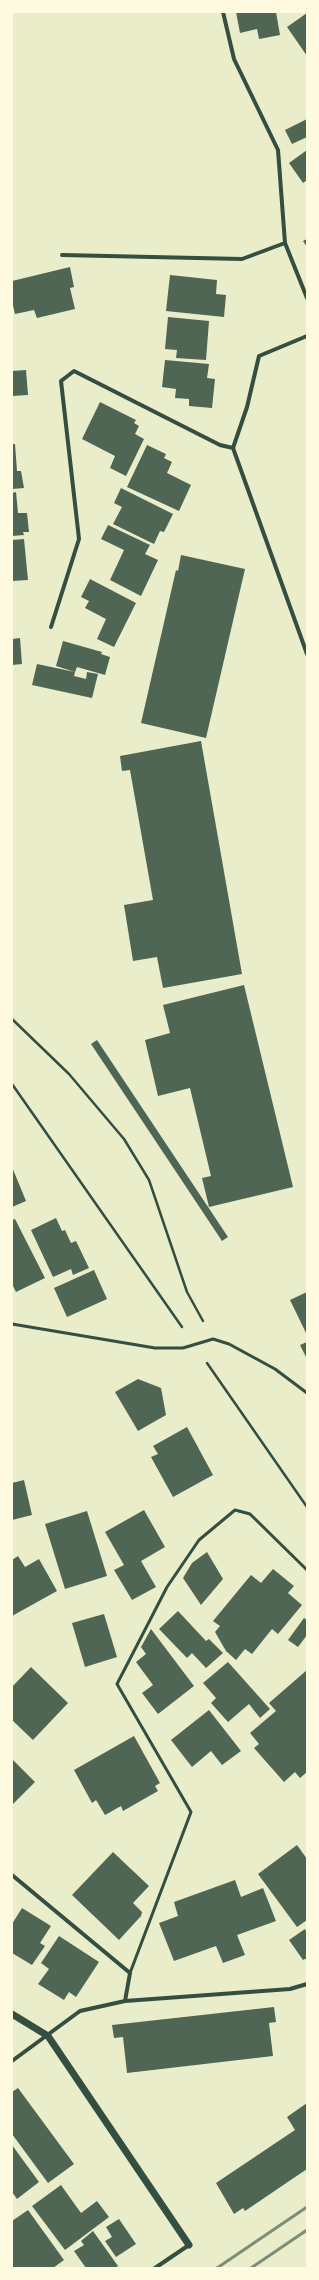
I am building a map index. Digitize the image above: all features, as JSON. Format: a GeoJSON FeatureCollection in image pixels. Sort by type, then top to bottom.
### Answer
{"type":"FeatureCollection","features":[{"type":"Feature","properties":{"kind":"street"},"geometry":{"type":"LineString","coordinates":[[223,12],[234,59],[278,150],[285,243],[307,298]]}},
{"type":"Feature","properties":{"kind":"street"},"geometry":{"type":"LineString","coordinates":[[62,255],[242,259],[285,243]]}},
{"type":"Feature","properties":{"kind":"street"},"geometry":{"type":"LineString","coordinates":[[307,336],[259,356],[247,407],[233,448],[307,654]]}},
{"type":"Feature","properties":{"kind":"street"},"geometry":{"type":"LineString","coordinates":[[51,627],[79,539],[61,381],[74,372],[220,445],[233,448]]}},
{"type":"Feature","properties":{"kind":"street"},"geometry":{"type":"LineString","coordinates":[[12,1875],[130,1973],[125,2001]]}},
{"type":"Feature","properties":{"kind":"street"},"geometry":{"type":"LineString","coordinates":[[12,2061],[80,2011],[125,2001],[290,1989],[307,1984]]}},
{"type":"Feature","properties":{"kind":"street"},"geometry":{"type":"LineString","coordinates":[[12,2014],[48,2036],[189,2245],[155,2268]]}},
{"type":"Feature","properties":{"kind":"lane"},"geometry":{"type":"LineString","coordinates":[[12,1324],[155,1348],[183,1348],[213,1339],[229,1344],[275,1369],[307,1393]]}},
{"type":"Feature","properties":{"kind":"lane"},"geometry":{"type":"LineString","coordinates":[[130,1973],[190,1812],[117,1684],[167,1587],[199,1540],[235,1510],[250,1514],[307,1570]]}},
{"type":"Feature","properties":{"kind":"path"},"geometry":{"type":"LineString","coordinates":[[12,1019],[69,1074],[128,1146],[149,1180],[187,1292],[213,1339]]}},
{"type":"Feature","properties":{"kind":"path"},"geometry":{"type":"LineString","coordinates":[[12,1084],[307,1507]]}},
{"type":"Feature","properties":{"kind":"building"},"geometry":{"type":"Polygon","coordinates":[[[236,12],[276,12],[280,35],[259,39],[257,29],[240,33],[236,12]]]}},
{"type":"Feature","properties":{"kind":"building"},"geometry":{"type":"Polygon","coordinates":[[[307,13],[307,56],[287,27],[307,13]]]}},
{"type":"Feature","properties":{"kind":"building"},"geometry":{"type":"Polygon","coordinates":[[[307,119],[307,137],[292,144],[285,130],[307,119]]]}},
{"type":"Feature","properties":{"kind":"building"},"geometry":{"type":"Polygon","coordinates":[[[307,150],[307,180],[303,183],[289,163],[307,150]]]}},
{"type":"Feature","properties":{"kind":"building"},"geometry":{"type":"Polygon","coordinates":[[[307,239],[307,247],[303,241],[307,239]]]}},
{"type":"Feature","properties":{"kind":"building"},"geometry":{"type":"Polygon","coordinates":[[[70,267],[74,287],[70,288],[75,309],[37,318],[34,310],[15,314],[12,301],[12,281],[70,267]]]}},
{"type":"Feature","properties":{"kind":"building"},"geometry":{"type":"Polygon","coordinates":[[[170,275],[217,280],[216,294],[226,295],[224,317],[166,311],[170,275]]]}},
{"type":"Feature","properties":{"kind":"building"},"geometry":{"type":"Polygon","coordinates":[[[168,317],[209,321],[206,360],[176,358],[177,350],[165,349],[168,317]]]}},
{"type":"Feature","properties":{"kind":"building"},"geometry":{"type":"Polygon","coordinates":[[[165,360],[209,364],[207,378],[215,379],[212,408],[189,406],[189,399],[175,398],[176,389],[162,387],[165,360]]]}},
{"type":"Feature","properties":{"kind":"building"},"geometry":{"type":"Polygon","coordinates":[[[26,370],[28,395],[12,396],[12,371],[26,370]]]}},
{"type":"Feature","properties":{"kind":"building"},"geometry":{"type":"Polygon","coordinates":[[[100,402],[136,420],[134,423],[139,426],[135,434],[144,439],[126,476],[110,468],[115,456],[82,439],[100,402]]]}},
{"type":"Feature","properties":{"kind":"building"},"geometry":{"type":"Polygon","coordinates":[[[12,444],[15,444],[17,471],[21,471],[24,488],[12,489],[12,444]]]}},
{"type":"Feature","properties":{"kind":"building"},"geometry":{"type":"Polygon","coordinates":[[[147,445],[166,454],[164,458],[172,462],[167,473],[191,485],[179,511],[127,487],[147,445]]]}},
{"type":"Feature","properties":{"kind":"building"},"geometry":{"type":"Polygon","coordinates":[[[121,488],[173,514],[164,532],[160,531],[154,544],[113,524],[122,507],[114,503],[121,488]]]}},
{"type":"Feature","properties":{"kind":"building"},"geometry":{"type":"Polygon","coordinates":[[[16,492],[18,513],[27,513],[29,532],[23,532],[24,535],[12,536],[12,493],[16,492]]]}},
{"type":"Feature","properties":{"kind":"building"},"geometry":{"type":"Polygon","coordinates":[[[108,525],[150,545],[145,554],[158,560],[141,596],[110,580],[124,550],[101,539],[108,525]]]}},
{"type":"Feature","properties":{"kind":"building"},"geometry":{"type":"Polygon","coordinates":[[[24,539],[28,580],[12,581],[12,540],[24,539]]]}},
{"type":"Feature","properties":{"kind":"building"},"geometry":{"type":"Polygon","coordinates":[[[181,555],[245,569],[206,738],[141,723],[176,570],[178,571],[181,555]]]}},
{"type":"Feature","properties":{"kind":"building"},"geometry":{"type":"Polygon","coordinates":[[[90,579],[136,603],[114,647],[97,639],[106,619],[85,608],[89,601],[81,597],[90,579]]]}},
{"type":"Feature","properties":{"kind":"building"},"geometry":{"type":"Polygon","coordinates":[[[20,638],[22,664],[12,665],[12,639],[20,638]]]}},
{"type":"Feature","properties":{"kind":"building"},"geometry":{"type":"Polygon","coordinates":[[[63,641],[102,652],[101,654],[110,657],[105,675],[77,667],[75,672],[56,666],[63,641]]]}},
{"type":"Feature","properties":{"kind":"building"},"geometry":{"type":"Polygon","coordinates":[[[37,664],[75,672],[74,676],[86,679],[87,672],[98,674],[92,698],[32,685],[37,664]]]}},
{"type":"Feature","properties":{"kind":"building"},"geometry":{"type":"Polygon","coordinates":[[[201,741],[242,974],[163,988],[157,957],[133,961],[124,905],[153,900],[130,770],[122,771],[120,756],[201,741]]]}},
{"type":"Feature","properties":{"kind":"building"},"geometry":{"type":"Polygon","coordinates":[[[244,985],[293,1187],[209,1207],[202,1178],[211,1176],[190,1088],[158,1096],[145,1040],[170,1033],[163,1005],[244,985]]]}},
{"type":"Feature","properties":{"kind":"building"},"geometry":{"type":"Polygon","coordinates":[[[97,1040],[228,1237],[222,1241],[91,1044],[97,1040]]]}},
{"type":"Feature","properties":{"kind":"building"},"geometry":{"type":"Polygon","coordinates":[[[12,1167],[26,1201],[12,1207],[12,1167]]]}},
{"type":"Feature","properties":{"kind":"building"},"geometry":{"type":"Polygon","coordinates":[[[56,1218],[62,1231],[65,1230],[71,1243],[76,1241],[89,1268],[73,1275],[71,1269],[53,1277],[31,1230],[56,1218]]]}},
{"type":"Feature","properties":{"kind":"building"},"geometry":{"type":"Polygon","coordinates":[[[15,1219],[45,1278],[16,1292],[12,1284],[12,1220],[15,1219]]]}},
{"type":"Feature","properties":{"kind":"building"},"geometry":{"type":"Polygon","coordinates":[[[94,1270],[107,1299],[67,1317],[54,1288],[94,1270]]]}},
{"type":"Feature","properties":{"kind":"building"},"geometry":{"type":"Polygon","coordinates":[[[307,1292],[307,1335],[290,1300],[307,1292]]]}},
{"type":"Feature","properties":{"kind":"building"},"geometry":{"type":"Polygon","coordinates":[[[307,1342],[307,1359],[300,1345],[307,1342]]]}},
{"type":"Feature","properties":{"kind":"building"},"geometry":{"type":"Polygon","coordinates":[[[138,1379],[161,1388],[166,1415],[138,1431],[115,1392],[138,1379]]]}},
{"type":"Feature","properties":{"kind":"building"},"geometry":{"type":"Polygon","coordinates":[[[187,1427],[213,1475],[173,1497],[151,1457],[158,1454],[153,1446],[187,1427]]]}},
{"type":"Feature","properties":{"kind":"building"},"geometry":{"type":"Polygon","coordinates":[[[24,1480],[32,1515],[12,1520],[12,1483],[24,1480]]]}},
{"type":"Feature","properties":{"kind":"building"},"geometry":{"type":"Polygon","coordinates":[[[144,1510],[165,1547],[141,1561],[156,1587],[132,1600],[114,1570],[124,1565],[105,1532],[144,1510]]]}},
{"type":"Feature","properties":{"kind":"building"},"geometry":{"type":"Polygon","coordinates":[[[87,1511],[107,1576],[65,1589],[45,1524],[87,1511]]]}},
{"type":"Feature","properties":{"kind":"building"},"geometry":{"type":"Polygon","coordinates":[[[207,1552],[223,1579],[201,1605],[183,1578],[192,1563],[207,1552]]]}},
{"type":"Feature","properties":{"kind":"building"},"geometry":{"type":"Polygon","coordinates":[[[18,1556],[25,1567],[39,1559],[57,1591],[12,1616],[12,1560],[18,1556]]]}},
{"type":"Feature","properties":{"kind":"building"},"geometry":{"type":"Polygon","coordinates":[[[273,1569],[294,1586],[288,1593],[302,1605],[278,1634],[272,1629],[252,1654],[245,1649],[236,1660],[226,1651],[215,1632],[220,1626],[213,1621],[251,1575],[261,1583],[273,1569]]]}},
{"type":"Feature","properties":{"kind":"building"},"geometry":{"type":"Polygon","coordinates":[[[178,1611],[206,1641],[209,1639],[223,1653],[206,1668],[192,1653],[187,1658],[159,1629],[178,1611]]]}},
{"type":"Feature","properties":{"kind":"building"},"geometry":{"type":"Polygon","coordinates":[[[104,1614],[117,1657],[85,1667],[72,1623],[104,1614]]]}},
{"type":"Feature","properties":{"kind":"building"},"geometry":{"type":"Polygon","coordinates":[[[304,1618],[307,1620],[307,1635],[298,1647],[288,1640],[304,1618]]]}},
{"type":"Feature","properties":{"kind":"building"},"geometry":{"type":"Polygon","coordinates":[[[151,1629],[194,1686],[158,1714],[142,1693],[153,1685],[136,1662],[146,1654],[141,1647],[151,1629]]]}},
{"type":"Feature","properties":{"kind":"building"},"geometry":{"type":"Polygon","coordinates":[[[228,1662],[270,1709],[260,1718],[249,1704],[228,1722],[211,1703],[216,1698],[203,1683],[228,1662]]]}},
{"type":"Feature","properties":{"kind":"building"},"geometry":{"type":"Polygon","coordinates":[[[31,1667],[68,1703],[33,1740],[12,1720],[12,1687],[31,1667]]]}},
{"type":"Feature","properties":{"kind":"building"},"geometry":{"type":"Polygon","coordinates":[[[307,1670],[307,1772],[300,1778],[295,1772],[284,1782],[254,1748],[259,1744],[250,1733],[276,1711],[269,1703],[307,1670]]]}},
{"type":"Feature","properties":{"kind":"building"},"geometry":{"type":"Polygon","coordinates":[[[209,1710],[241,1751],[222,1765],[211,1751],[192,1767],[171,1740],[209,1710]]]}},
{"type":"Feature","properties":{"kind":"building"},"geometry":{"type":"Polygon","coordinates":[[[134,1736],[160,1783],[155,1786],[158,1791],[123,1811],[121,1806],[105,1815],[96,1800],[92,1803],[74,1770],[134,1736]]]}},
{"type":"Feature","properties":{"kind":"building"},"geometry":{"type":"Polygon","coordinates":[[[12,1759],[35,1782],[12,1805],[12,1759]]]}},
{"type":"Feature","properties":{"kind":"building"},"geometry":{"type":"Polygon","coordinates":[[[297,1845],[307,1859],[307,1920],[297,1927],[258,1874],[297,1845]]]}},
{"type":"Feature","properties":{"kind":"building"},"geometry":{"type":"Polygon","coordinates":[[[113,1852],[149,1886],[133,1903],[142,1912],[141,1916],[119,1940],[72,1895],[113,1852]]]}},
{"type":"Feature","properties":{"kind":"building"},"geometry":{"type":"Polygon","coordinates":[[[235,1880],[241,1897],[263,1888],[276,1921],[237,1935],[245,1955],[223,1963],[216,1946],[174,1961],[159,1923],[178,1916],[174,1902],[235,1880]]]}},
{"type":"Feature","properties":{"kind":"building"},"geometry":{"type":"Polygon","coordinates":[[[22,1908],[51,1926],[40,1943],[45,1946],[32,1965],[12,1953],[12,1924],[22,1908]]]}},
{"type":"Feature","properties":{"kind":"building"},"geometry":{"type":"Polygon","coordinates":[[[305,1929],[307,1933],[307,1958],[303,1960],[289,1940],[305,1929]]]}},
{"type":"Feature","properties":{"kind":"building"},"geometry":{"type":"Polygon","coordinates":[[[59,1936],[99,1962],[76,1997],[69,1992],[64,2000],[38,1984],[49,1969],[41,1963],[59,1936]]]}},
{"type":"Feature","properties":{"kind":"building"},"geometry":{"type":"Polygon","coordinates":[[[274,2007],[276,2022],[269,2023],[273,2056],[127,2073],[123,2037],[114,2038],[112,2025],[274,2007]]]}},
{"type":"Feature","properties":{"kind":"building"},"geometry":{"type":"Polygon","coordinates":[[[18,2088],[74,2164],[48,2183],[12,2134],[12,2092],[18,2088]]]}},
{"type":"Feature","properties":{"kind":"building"},"geometry":{"type":"Polygon","coordinates":[[[307,2103],[307,2169],[245,2211],[243,2208],[234,2214],[216,2183],[295,2130],[287,2117],[307,2103]]]}},
{"type":"Feature","properties":{"kind":"building"},"geometry":{"type":"Polygon","coordinates":[[[12,2145],[39,2182],[17,2199],[12,2192],[12,2145]]]}},
{"type":"Feature","properties":{"kind":"building"},"geometry":{"type":"Polygon","coordinates":[[[61,2185],[81,2213],[97,2201],[109,2217],[65,2250],[32,2206],[61,2185]]]}},
{"type":"Feature","properties":{"kind":"building"},"geometry":{"type":"Polygon","coordinates":[[[28,2210],[64,2260],[53,2268],[12,2268],[12,2221],[28,2210]]]}},
{"type":"Feature","properties":{"kind":"building"},"geometry":{"type":"Polygon","coordinates":[[[119,2219],[136,2244],[116,2257],[105,2241],[112,2237],[106,2227],[119,2219]]]}},
{"type":"Feature","properties":{"kind":"building"},"geometry":{"type":"Polygon","coordinates":[[[93,2231],[118,2266],[115,2268],[86,2268],[74,2251],[84,2245],[81,2241],[93,2231]]]}},
{"type":"Feature","properties":{"kind":"railway"},"geometry":{"type":"LineString","coordinates":[[217,2268],[307,2207]]}},
{"type":"Feature","properties":{"kind":"railway"},"geometry":{"type":"LineString","coordinates":[[251,2268],[307,2230]]}}]}
